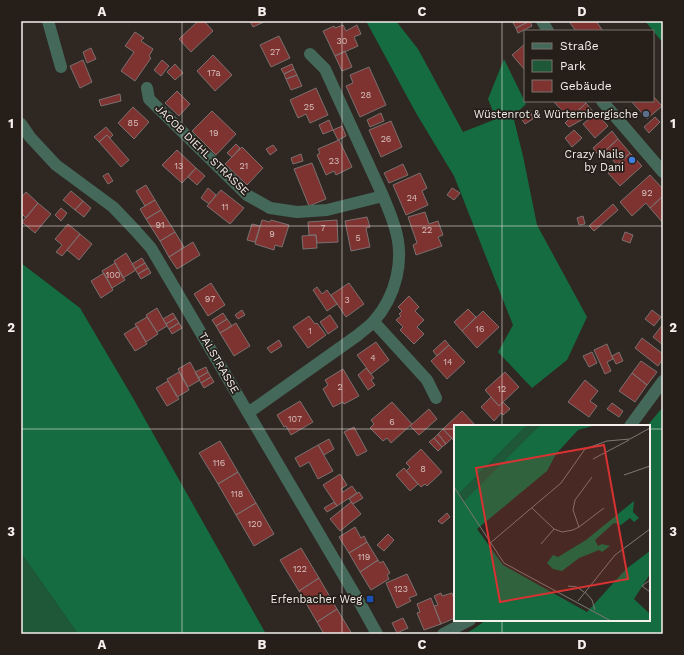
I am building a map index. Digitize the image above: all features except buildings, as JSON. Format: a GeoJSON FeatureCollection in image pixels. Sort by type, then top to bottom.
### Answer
{"type":"FeatureCollection","features":[{"type":"Feature","properties":{"kind":"street"},"geometry":{"type":"LineString","coordinates":[[48,21],[61,66]]}},
{"type":"Feature","properties":{"kind":"street"},"geometry":{"type":"LineString","coordinates":[[542,21],[547,30]]}},
{"type":"Feature","properties":{"kind":"street"},"geometry":{"type":"LineString","coordinates":[[248,414],[374,322],[387,305],[396,284],[400,255],[396,229],[383,196],[325,69],[310,54]]}},
{"type":"Feature","properties":{"kind":"street","name":"JACOB DIEHL STRASSE"},"geometry":{"type":"LineString","coordinates":[[147,88],[149,99],[219,169],[247,195],[270,208],[297,212],[327,210],[383,196]]}},
{"type":"Feature","properties":{"kind":"street"},"geometry":{"type":"LineString","coordinates":[[603,102],[663,172]]}},
{"type":"Feature","properties":{"kind":"street","name":"TALSTRASSE"},"geometry":{"type":"LineString","coordinates":[[21,124],[30,137],[56,165],[112,207],[151,248],[377,634]]}},
{"type":"Feature","properties":{"kind":"street"},"geometry":{"type":"LineString","coordinates":[[374,322],[427,380],[436,398]]}},
{"type":"Feature","properties":{"kind":"street"},"geometry":{"type":"LineString","coordinates":[[631,425],[663,381]]}},
{"type":"Feature","properties":{"kind":"street"},"geometry":{"type":"LineString","coordinates":[[443,634],[468,621]]}},
{"type":"Feature","properties":{"kind":"green space"},"geometry":{"type":"Polygon","coordinates":[[[366,21],[396,21],[418,49],[463,132],[496,119],[488,99],[504,59],[526,104],[513,116],[537,225],[587,317],[567,360],[532,388],[498,352],[513,325],[454,176],[416,113],[366,21]]]}},
{"type":"Feature","properties":{"kind":"green space"},"geometry":{"type":"Polygon","coordinates":[[[645,21],[663,21],[663,43],[654,30],[645,21]]]}},
{"type":"Feature","properties":{"kind":"green space"},"geometry":{"type":"Polygon","coordinates":[[[21,263],[80,308],[133,398],[266,634],[78,634],[21,553],[21,263]]]}},
{"type":"Feature","properties":{"kind":"green space"},"geometry":{"type":"Polygon","coordinates":[[[663,407],[663,634],[465,634],[485,621],[650,621],[650,425],[648,425],[663,407]]]}},
{"type":"Feature","properties":{"kind":"green space"},"geometry":{"type":"Polygon","coordinates":[[[21,553],[78,634],[24,634],[21,630],[21,553]]]}},
{"type":"Feature","properties":{"kind":"place","name":"Wüstenrot & Würtembergische"},"geometry":{"type":"Point","coordinates":[646,114]}},
{"type":"Feature","properties":{"kind":"place","name":"Crazy Nails by Dani"},"geometry":{"type":"Point","coordinates":[632,160]}},
{"type":"Feature","properties":{"kind":"place","name":"Erfenbacher Weg"},"geometry":{"type":"Point","coordinates":[370,599]}}]}
